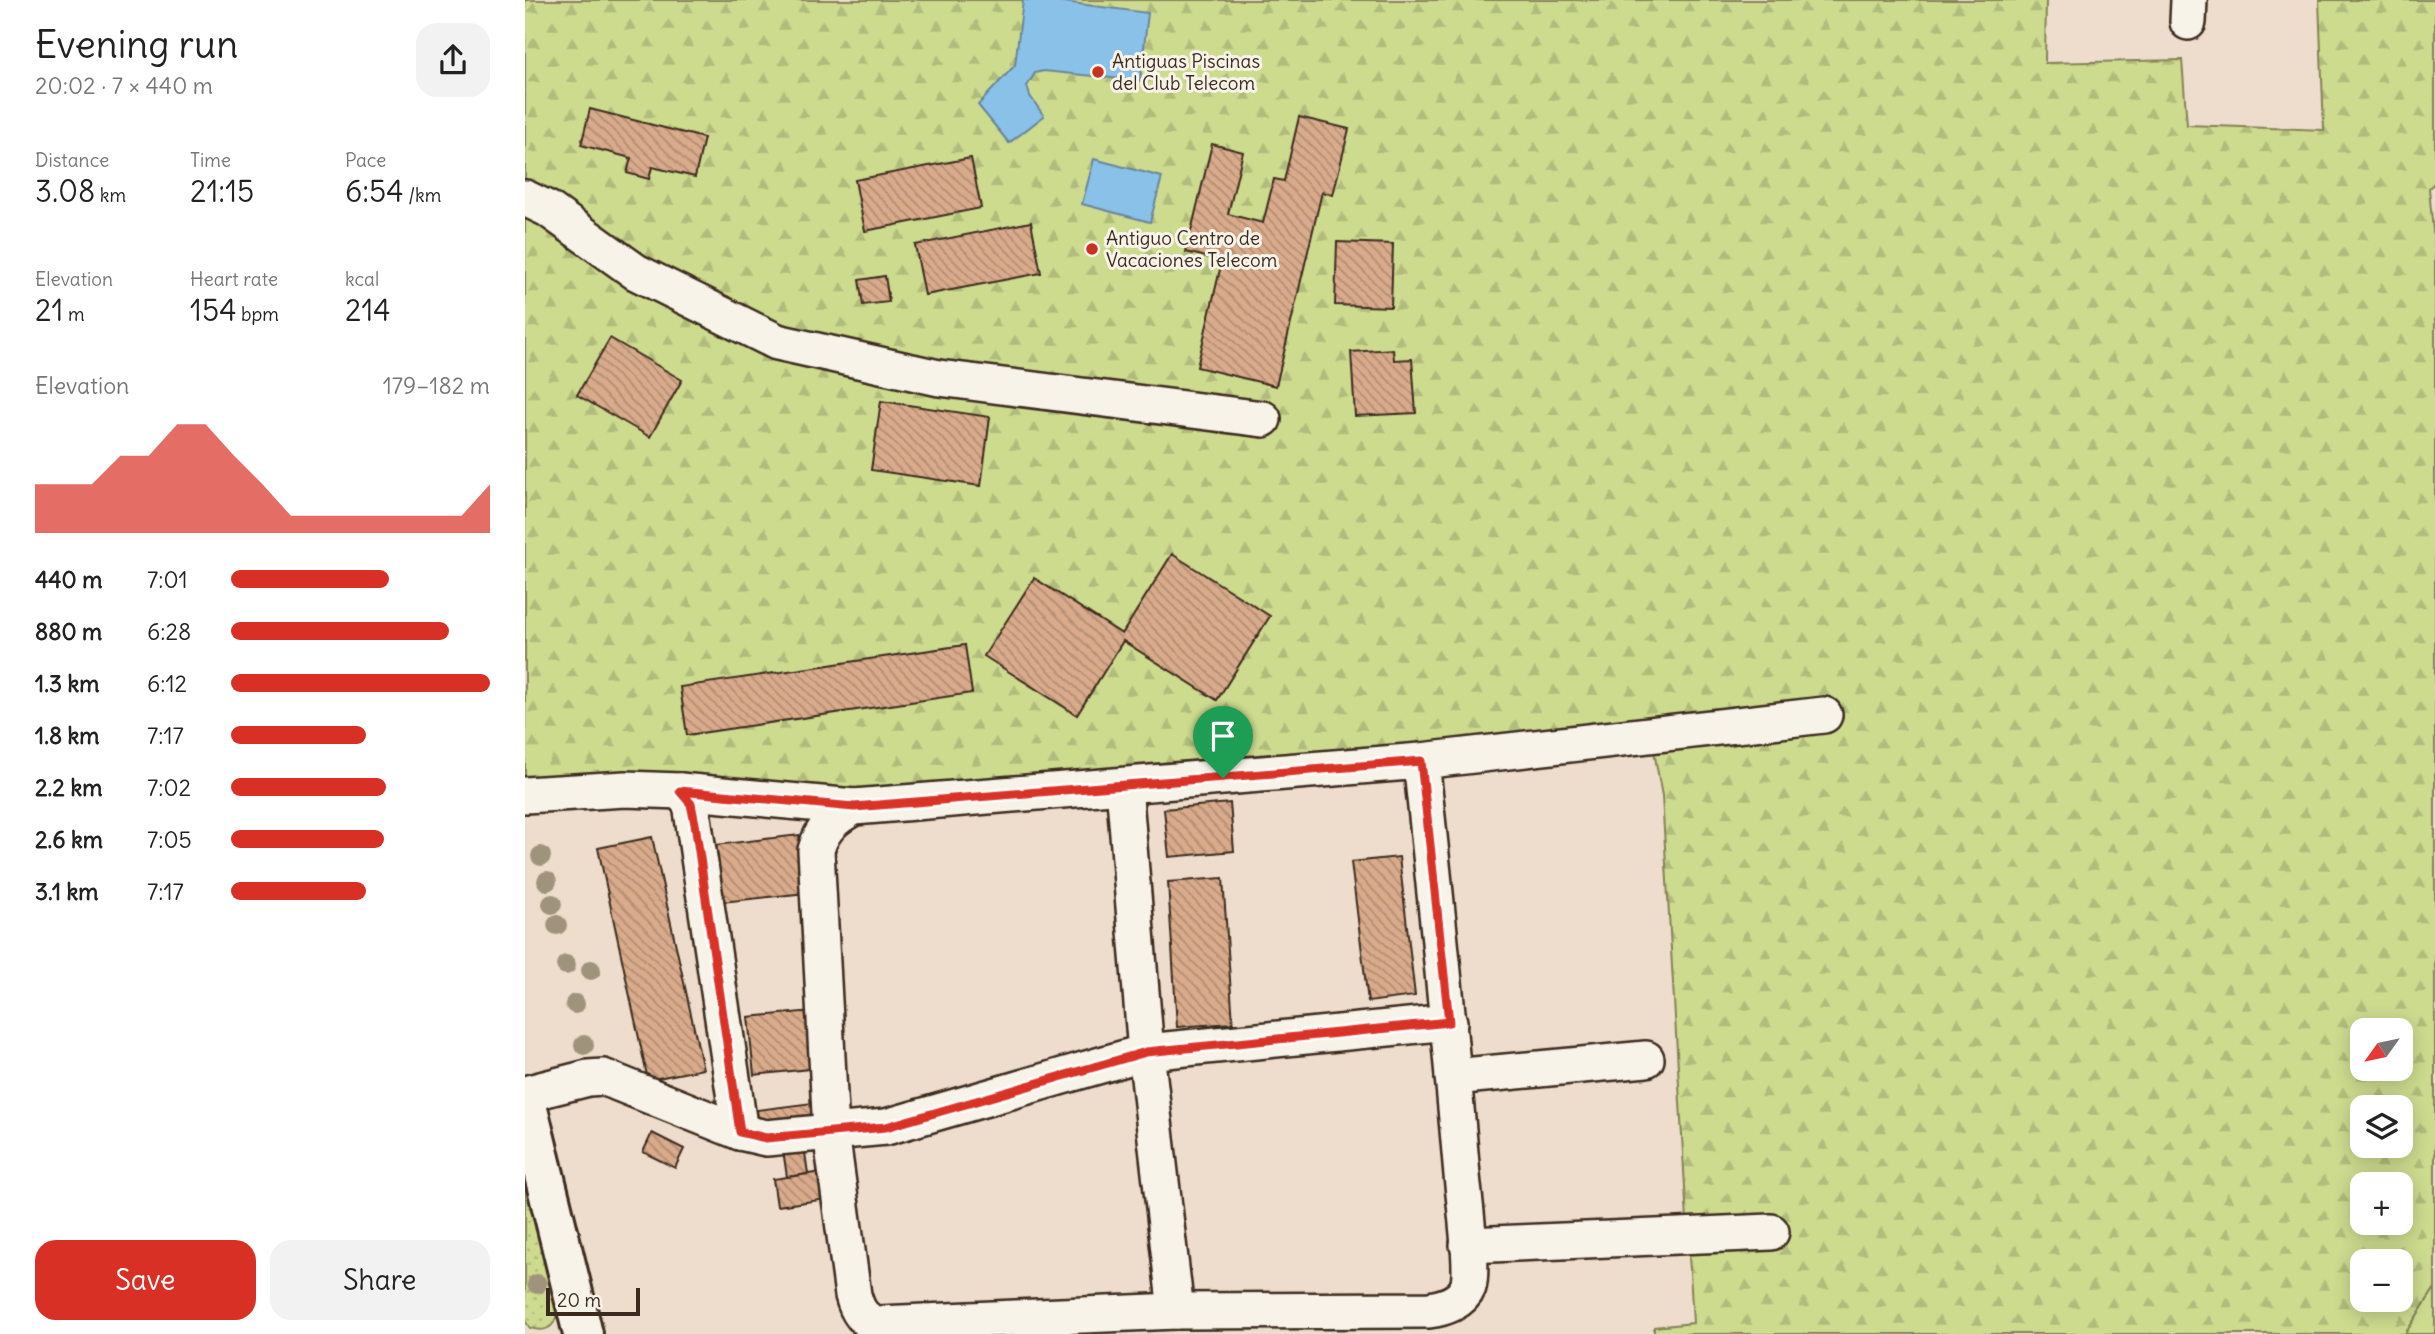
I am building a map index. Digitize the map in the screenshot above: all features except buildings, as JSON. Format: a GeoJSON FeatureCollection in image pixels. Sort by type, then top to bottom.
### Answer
{"type":"FeatureCollection","features":[{"type":"Feature","properties":{"kind":"main road"},"geometry":{"type":"LineString","coordinates":[[525,1096],[583,1334]]}},
{"type":"Feature","properties":{"kind":"street"},"geometry":{"type":"LineString","coordinates":[[525,198],[548,209],[636,272],[777,342],[939,378],[1263,419]]}},
{"type":"Feature","properties":{"kind":"street"},"geometry":{"type":"LineString","coordinates":[[525,795],[625,789],[680,791],[854,807],[1421,761],[1824,715]]}},
{"type":"Feature","properties":{"kind":"street"},"geometry":{"type":"LineString","coordinates":[[854,807],[839,815],[826,827],[816,850],[831,1132],[853,1295],[859,1311],[868,1321],[891,1324],[1176,1311],[1440,1309],[1459,1299],[1467,1291],[1470,1275],[1449,1022],[1421,761]]}},
{"type":"Feature","properties":{"kind":"street"},"geometry":{"type":"LineString","coordinates":[[1124,786],[1146,1052],[1176,1311]]}},
{"type":"Feature","properties":{"kind":"street"},"geometry":{"type":"LineString","coordinates":[[680,791],[691,804],[695,824],[740,1132]]}},
{"type":"Feature","properties":{"kind":"street"},"geometry":{"type":"LineString","coordinates":[[525,1096],[588,1078],[603,1077],[740,1132],[766,1138],[886,1127],[1146,1052],[1449,1022]]}},
{"type":"Feature","properties":{"kind":"street"},"geometry":{"type":"LineString","coordinates":[[1453,1077],[1646,1059]]}},
{"type":"Feature","properties":{"kind":"street"},"geometry":{"type":"LineString","coordinates":[[1468,1245],[1770,1232]]}},
{"type":"Feature","properties":{"kind":"green space"},"geometry":{"type":"Polygon","coordinates":[[[525,0],[2046,0],[2045,63],[2182,60],[2187,125],[2324,130],[2319,0],[2435,0],[2435,182],[2429,188],[2435,252],[2435,1288],[2405,1334],[1654,1334],[1654,1327],[1693,1323],[1662,796],[1649,723],[845,796],[525,787],[525,0]]]}},
{"type":"Feature","properties":{"kind":"green space"},"geometry":{"type":"Polygon","coordinates":[[[525,1178],[557,1305],[554,1322],[543,1330],[530,1328],[525,1321],[525,1178]]]}},
{"type":"Feature","properties":{"kind":"green space"},"geometry":{"type":"Polygon","coordinates":[[[2435,1288],[2435,1334],[2405,1334],[2435,1288]]]}},
{"type":"Feature","properties":{"kind":"water","name":"Antiguas Piscinas del Club Telecom"},"geometry":{"type":"Polygon","coordinates":[[[1023,0],[1049,0],[1148,13],[1140,81],[1044,71],[1035,73],[1027,86],[1030,96],[1044,116],[1009,143],[978,105],[1015,65],[1023,0]]]}},
{"type":"Feature","properties":{"kind":"water"},"geometry":{"type":"Polygon","coordinates":[[[1094,159],[1162,177],[1150,222],[1082,204],[1094,159]]]}},
{"type":"Feature","properties":{"kind":"place","name":"Antiguas Piscinas del Club Telecom"},"geometry":{"type":"Point","coordinates":[1098,72]}},
{"type":"Feature","properties":{"kind":"place","name":"Antiguo Centro de Vacaciones Telecom"},"geometry":{"type":"Point","coordinates":[1092,249]}},
{"type":"Feature","properties":{"kind":"route"},"geometry":{"type":"LineString","coordinates":[[1421,761],[1449,1022],[1146,1052],[886,1127],[766,1138],[740,1132],[695,824],[691,804],[680,791],[854,807],[1223,778],[1421,761]]}}]}
